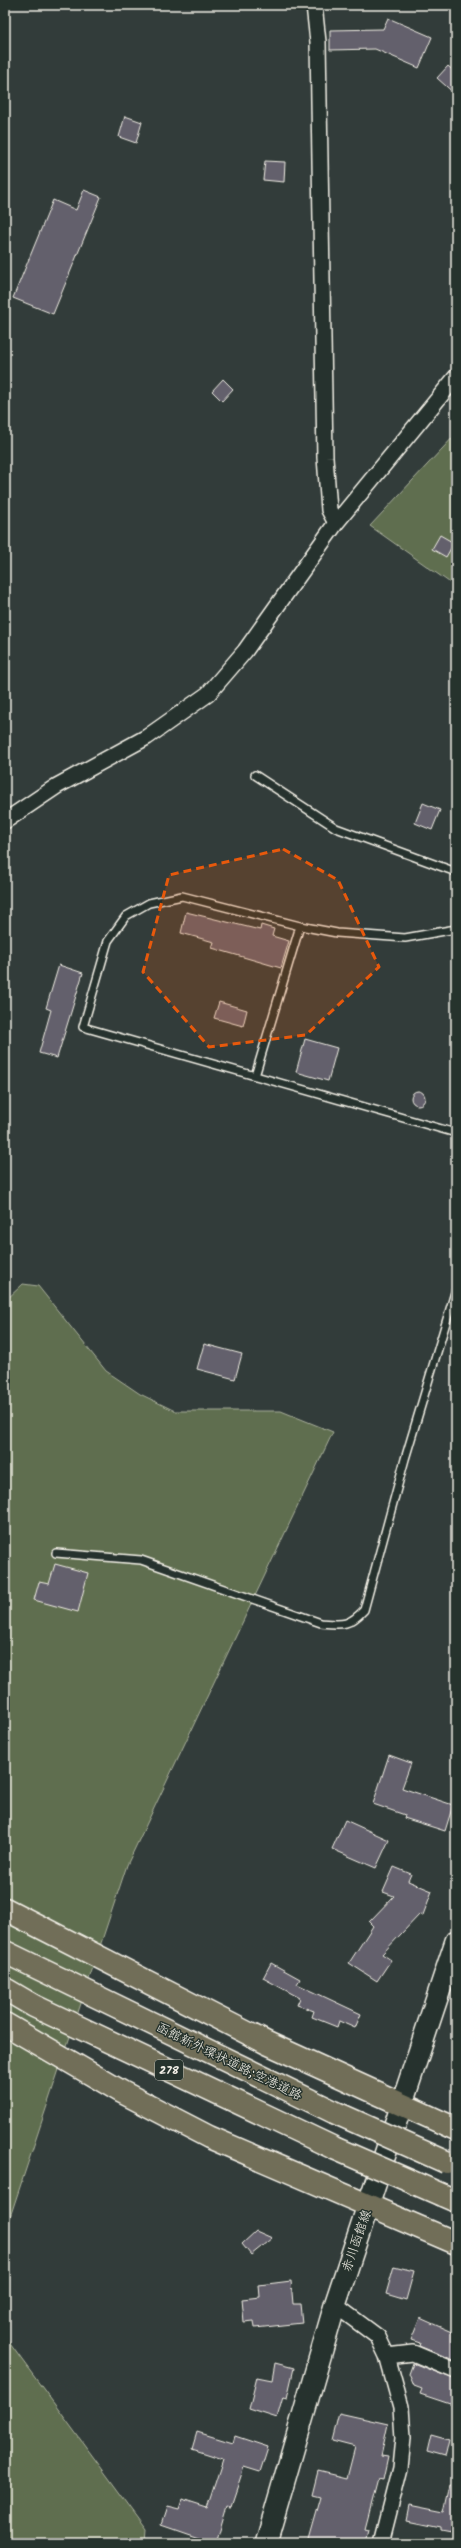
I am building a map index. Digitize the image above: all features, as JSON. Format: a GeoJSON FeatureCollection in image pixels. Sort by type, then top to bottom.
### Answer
{"type":"FeatureCollection","features":[{"type":"Feature","properties":{"kind":"highway"},"geometry":{"type":"LineString","coordinates":[[5,1909],[268,2043],[401,2105],[456,2128]]}},
{"type":"Feature","properties":{"kind":"highway","name":"函館新外環状道路;空港道路"},"geometry":{"type":"LineString","coordinates":[[5,1952],[334,2112],[451,2164]]}},
{"type":"Feature","properties":{"kind":"highway","name":"278"},"geometry":{"type":"LineString","coordinates":[[5,1989],[34,2006],[334,2148],[449,2198]]}},
{"type":"Feature","properties":{"kind":"highway"},"geometry":{"type":"LineString","coordinates":[[5,2024],[122,2092],[209,2137],[456,2243]]}},
{"type":"Feature","properties":{"kind":"main road","name":"赤川函館線"},"geometry":{"type":"LineString","coordinates":[[266,2543],[336,2305],[370,2205],[401,2105],[451,1973],[456,1941]]}},
{"type":"Feature","properties":{"kind":"street"},"geometry":{"type":"LineString","coordinates":[[314,5],[318,42],[325,457],[329,510],[336,523]]}},
{"type":"Feature","properties":{"kind":"street"},"geometry":{"type":"LineString","coordinates":[[5,821],[57,786],[147,737],[208,694],[246,651],[336,523],[456,377]]}},
{"type":"Feature","properties":{"kind":"street"},"geometry":{"type":"LineString","coordinates":[[336,2305],[362,2323],[378,2337],[387,2356],[401,2407],[402,2438],[400,2468],[381,2543]]}},
{"type":"Feature","properties":{"kind":"street"},"geometry":{"type":"LineString","coordinates":[[387,2356],[413,2353],[456,2371]]}},
{"type":"Feature","properties":{"kind":"lane"},"geometry":{"type":"LineString","coordinates":[[255,775],[336,828],[456,872]]}},
{"type":"Feature","properties":{"kind":"lane"},"geometry":{"type":"LineString","coordinates":[[456,929],[405,938],[337,933],[300,926],[182,896],[149,903],[126,916],[108,941],[83,1027],[456,1133]]}},
{"type":"Feature","properties":{"kind":"lane"},"geometry":{"type":"LineString","coordinates":[[255,1076],[300,926]]}},
{"type":"Feature","properties":{"kind":"lane"},"geometry":{"type":"LineString","coordinates":[[56,1553],[141,1560],[321,1623],[342,1625],[353,1621],[364,1610],[405,1459],[456,1288]]}},
{"type":"Feature","properties":{"kind":"highlighted area"},"geometry":{"type":"Polygon","coordinates":[[[283,849],[338,880],[379,967],[306,1035],[209,1047],[143,972],[169,875],[283,849]]]}},
{"type":"Feature","properties":{"kind":"green space"},"geometry":{"type":"Polygon","coordinates":[[[456,434],[456,587],[370,526],[456,434]]]}},
{"type":"Feature","properties":{"kind":"green space"},"geometry":{"type":"Polygon","coordinates":[[[23,1284],[38,1286],[106,1371],[140,1394],[175,1411],[281,1411],[333,1432],[127,1865],[5,2232],[5,1301],[23,1284]]]}},
{"type":"Feature","properties":{"kind":"green space"},"geometry":{"type":"Polygon","coordinates":[[[5,2337],[147,2530],[146,2543],[5,2543],[5,2337]]]}},
{"type":"Feature","properties":{"kind":"building"},"geometry":{"type":"Polygon","coordinates":[[[388,18],[432,37],[419,68],[375,49],[330,50],[330,30],[383,29],[388,18]]]}},
{"type":"Feature","properties":{"kind":"building"},"geometry":{"type":"Polygon","coordinates":[[[448,66],[456,73],[456,95],[437,78],[448,66]]]}},
{"type":"Feature","properties":{"kind":"building"},"geometry":{"type":"Polygon","coordinates":[[[125,116],[142,122],[136,143],[119,137],[125,116]]]}},
{"type":"Feature","properties":{"kind":"building"},"geometry":{"type":"Polygon","coordinates":[[[265,161],[285,162],[284,182],[263,180],[265,161]]]}},
{"type":"Feature","properties":{"kind":"building"},"geometry":{"type":"Polygon","coordinates":[[[84,190],[101,197],[53,314],[13,298],[53,200],[76,210],[84,190]]]}},
{"type":"Feature","properties":{"kind":"building"},"geometry":{"type":"Polygon","coordinates":[[[223,379],[233,389],[222,401],[212,391],[223,379]]]}},
{"type":"Feature","properties":{"kind":"building"},"geometry":{"type":"Polygon","coordinates":[[[440,535],[454,543],[446,557],[432,549],[440,535]]]}},
{"type":"Feature","properties":{"kind":"building"},"geometry":{"type":"Polygon","coordinates":[[[423,803],[440,810],[432,830],[415,823],[423,803]]]}},
{"type":"Feature","properties":{"kind":"building"},"geometry":{"type":"Polygon","coordinates":[[[186,912],[260,930],[261,925],[274,929],[272,936],[289,941],[281,968],[212,948],[214,942],[181,933],[186,912]]]}},
{"type":"Feature","properties":{"kind":"building"},"geometry":{"type":"Polygon","coordinates":[[[59,965],[83,973],[57,1058],[39,1053],[51,1010],[46,1008],[59,965]]]}},
{"type":"Feature","properties":{"kind":"building"},"geometry":{"type":"Polygon","coordinates":[[[219,1002],[247,1010],[243,1026],[214,1018],[219,1002]]]}},
{"type":"Feature","properties":{"kind":"building"},"geometry":{"type":"Polygon","coordinates":[[[305,1039],[337,1048],[328,1081],[296,1072],[305,1039]]]}},
{"type":"Feature","properties":{"kind":"building"},"geometry":{"type":"Polygon","coordinates":[[[415,1091],[421,1091],[425,1095],[425,1101],[421,1105],[415,1105],[411,1101],[411,1095],[415,1091]]]}},
{"type":"Feature","properties":{"kind":"building"},"geometry":{"type":"Polygon","coordinates":[[[204,1344],[242,1354],[235,1379],[197,1369],[204,1344]]]}},
{"type":"Feature","properties":{"kind":"building"},"geometry":{"type":"Polygon","coordinates":[[[55,1564],[88,1573],[78,1612],[34,1600],[39,1582],[49,1584],[55,1564]]]}},
{"type":"Feature","properties":{"kind":"building"},"geometry":{"type":"Polygon","coordinates":[[[389,1755],[411,1763],[402,1788],[453,1805],[445,1831],[404,1818],[405,1815],[373,1804],[389,1755]]]}},
{"type":"Feature","properties":{"kind":"building"},"geometry":{"type":"Polygon","coordinates":[[[345,1820],[389,1840],[376,1868],[332,1849],[345,1820]]]}},
{"type":"Feature","properties":{"kind":"building"},"geometry":{"type":"Polygon","coordinates":[[[394,1867],[411,1874],[408,1881],[432,1891],[423,1915],[420,1914],[382,1954],[391,1960],[377,1981],[349,1963],[373,1926],[369,1922],[394,1896],[383,1892],[394,1867]]]}},
{"type":"Feature","properties":{"kind":"building"},"geometry":{"type":"Polygon","coordinates":[[[271,1963],[300,1979],[297,1984],[361,2014],[355,2028],[339,2021],[337,2027],[312,2017],[314,2011],[297,2005],[300,1998],[263,1978],[271,1963]]]}},
{"type":"Feature","properties":{"kind":"building"},"geometry":{"type":"Polygon","coordinates":[[[256,2231],[272,2238],[251,2255],[242,2244],[256,2231]]]}},
{"type":"Feature","properties":{"kind":"building"},"geometry":{"type":"Polygon","coordinates":[[[394,2266],[414,2271],[406,2300],[386,2294],[394,2266]]]}},
{"type":"Feature","properties":{"kind":"building"},"geometry":{"type":"Polygon","coordinates":[[[291,2281],[293,2304],[300,2304],[302,2323],[255,2328],[254,2321],[244,2322],[242,2299],[260,2297],[259,2285],[291,2281]]]}},
{"type":"Feature","properties":{"kind":"building"},"geometry":{"type":"Polygon","coordinates":[[[420,2318],[456,2334],[456,2361],[419,2346],[420,2343],[411,2340],[420,2318]]]}},
{"type":"Feature","properties":{"kind":"building"},"geometry":{"type":"Polygon","coordinates":[[[275,2363],[294,2368],[287,2398],[283,2397],[277,2418],[249,2409],[257,2377],[272,2380],[275,2363]]]}},
{"type":"Feature","properties":{"kind":"building"},"geometry":{"type":"Polygon","coordinates":[[[413,2363],[456,2380],[456,2406],[420,2394],[422,2389],[414,2386],[409,2374],[413,2363]]]}},
{"type":"Feature","properties":{"kind":"building"},"geometry":{"type":"Polygon","coordinates":[[[339,2413],[388,2424],[381,2456],[388,2457],[383,2480],[378,2479],[365,2529],[369,2530],[366,2543],[307,2543],[320,2497],[312,2495],[318,2471],[347,2478],[355,2447],[332,2441],[339,2413]]]}},
{"type":"Feature","properties":{"kind":"building"},"geometry":{"type":"Polygon","coordinates":[[[197,2432],[233,2443],[235,2436],[268,2447],[260,2472],[244,2467],[231,2506],[227,2505],[216,2543],[161,2524],[167,2506],[179,2509],[182,2500],[207,2508],[223,2459],[192,2449],[197,2432]]]}},
{"type":"Feature","properties":{"kind":"building"},"geometry":{"type":"Polygon","coordinates":[[[431,2435],[449,2440],[445,2457],[427,2452],[431,2435]]]}},
{"type":"Feature","properties":{"kind":"building"},"geometry":{"type":"Polygon","coordinates":[[[450,2485],[456,2486],[456,2533],[440,2530],[440,2527],[406,2520],[409,2505],[444,2512],[450,2485]]]}}]}
